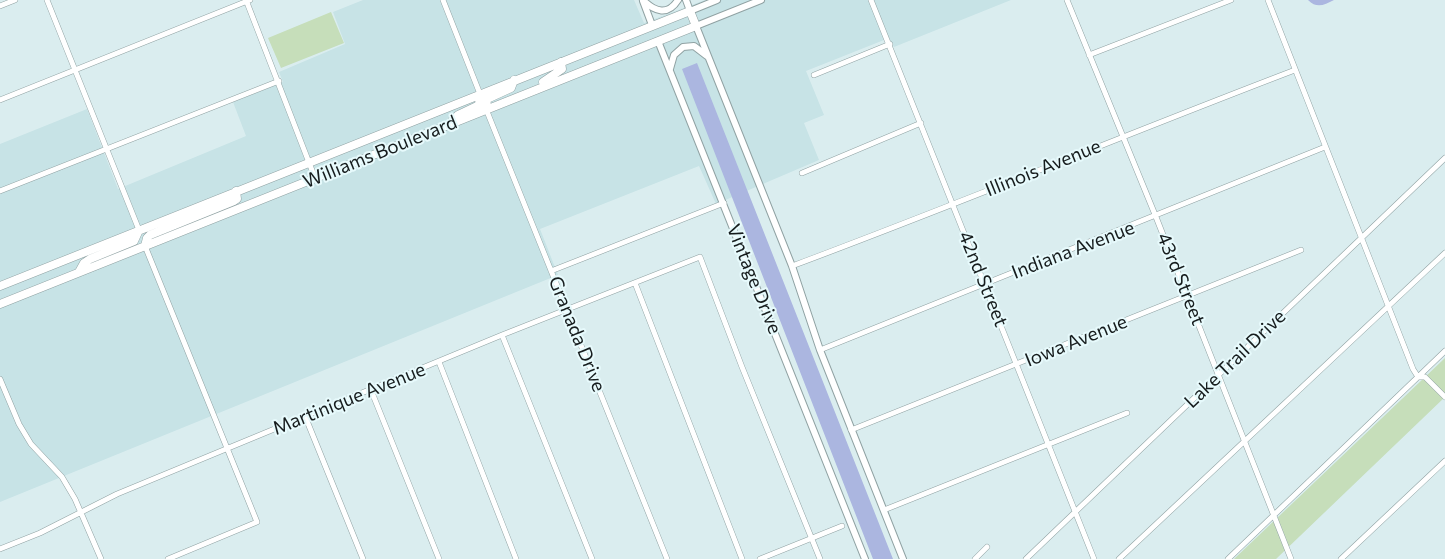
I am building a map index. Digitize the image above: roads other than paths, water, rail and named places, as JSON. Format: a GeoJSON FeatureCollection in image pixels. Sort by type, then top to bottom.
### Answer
{"type":"FeatureCollection","features":[{"type":"Feature","properties":{"kind":"main road","name":"Williams Boulevard"},"geometry":{"type":"LineString","coordinates":[[0,286],[690,11]]}},
{"type":"Feature","properties":{"kind":"main road","name":"Vintage Drive"},"geometry":{"type":"LineString","coordinates":[[690,11],[696,26]]}},
{"type":"Feature","properties":{"kind":"main road","name":"Vintage Drive"},"geometry":{"type":"LineString","coordinates":[[652,26],[658,41]]}},
{"type":"Feature","properties":{"kind":"main road","name":"Williams Boulevard"},"geometry":{"type":"LineString","coordinates":[[0,304],[696,26]]}},
{"type":"Feature","properties":{"kind":"main road"},"geometry":{"type":"LineString","coordinates":[[522,95],[559,72],[562,68],[561,62]]}},
{"type":"Feature","properties":{"kind":"main road"},"geometry":{"type":"LineString","coordinates":[[486,109],[487,99],[511,88],[514,80]]}},
{"type":"Feature","properties":{"kind":"main road"},"geometry":{"type":"LineString","coordinates":[[451,123],[456,116],[479,106],[480,94]]}},
{"type":"Feature","properties":{"kind":"main road"},"geometry":{"type":"LineString","coordinates":[[145,246],[150,235],[234,201],[237,199],[236,191]]}},
{"type":"Feature","properties":{"kind":"main road"},"geometry":{"type":"LineString","coordinates":[[79,272],[84,263],[90,259],[134,241],[139,230]]}},
{"type":"Feature","properties":{"kind":"street"},"geometry":{"type":"LineString","coordinates":[[0,6],[15,0]]}},
{"type":"Feature","properties":{"kind":"street"},"geometry":{"type":"LineString","coordinates":[[47,0],[139,230]]}},
{"type":"Feature","properties":{"kind":"street"},"geometry":{"type":"LineString","coordinates":[[0,100],[76,71],[247,0],[315,178]]}},
{"type":"Feature","properties":{"kind":"street"},"geometry":{"type":"LineString","coordinates":[[443,0],[480,94]]}},
{"type":"Feature","properties":{"kind":"street"},"geometry":{"type":"LineString","coordinates":[[643,0],[651,7],[661,11],[670,9],[678,0]]}},
{"type":"Feature","properties":{"kind":"street","name":"Vintage Drive"},"geometry":{"type":"LineString","coordinates":[[643,0],[652,26]]}},
{"type":"Feature","properties":{"kind":"street","name":"Vintage Drive"},"geometry":{"type":"LineString","coordinates":[[686,0],[690,11]]}},
{"type":"Feature","properties":{"kind":"street","name":"Williams Boulevard"},"geometry":{"type":"LineString","coordinates":[[690,11],[717,0]]}},
{"type":"Feature","properties":{"kind":"street","name":"Williams Boulevard"},"geometry":{"type":"LineString","coordinates":[[696,26],[761,0]]}},
{"type":"Feature","properties":{"kind":"street","name":"42nd Street"},"geometry":{"type":"LineString","coordinates":[[871,0],[1018,364],[1094,559]]}},
{"type":"Feature","properties":{"kind":"street","name":"43rd Street"},"geometry":{"type":"LineString","coordinates":[[1068,0],[1188,296],[1291,559]]}},
{"type":"Feature","properties":{"kind":"street"},"geometry":{"type":"LineString","coordinates":[[1089,55],[1232,0]]}},
{"type":"Feature","properties":{"kind":"street"},"geometry":{"type":"LineString","coordinates":[[1268,0],[1388,307],[1418,376]]}},
{"type":"Feature","properties":{"kind":"street","name":"Vintage Drive"},"geometry":{"type":"LineString","coordinates":[[696,26],[792,266],[820,350],[903,559]]}},
{"type":"Feature","properties":{"kind":"street","name":"Vintage Drive"},"geometry":{"type":"LineString","coordinates":[[658,41],[865,559]]}},
{"type":"Feature","properties":{"kind":"street"},"geometry":{"type":"LineString","coordinates":[[814,75],[890,44]]}},
{"type":"Feature","properties":{"kind":"street"},"geometry":{"type":"LineString","coordinates":[[670,69],[674,55],[683,46],[694,46],[708,57]]}},
{"type":"Feature","properties":{"kind":"street","name":"Illinois Avenue"},"geometry":{"type":"LineString","coordinates":[[792,266],[911,222],[1123,136],[1295,70]]}},
{"type":"Feature","properties":{"kind":"street"},"geometry":{"type":"LineString","coordinates":[[0,192],[279,81]]}},
{"type":"Feature","properties":{"kind":"street","name":"Granada Drive"},"geometry":{"type":"LineString","coordinates":[[486,109],[667,559]]}},
{"type":"Feature","properties":{"kind":"street"},"geometry":{"type":"LineString","coordinates":[[802,173],[921,123]]}},
{"type":"Feature","properties":{"kind":"street","name":"Indiana Avenue"},"geometry":{"type":"LineString","coordinates":[[820,350],[1156,217],[1325,147]]}},
{"type":"Feature","properties":{"kind":"street","name":"Lake Trail Drive"},"geometry":{"type":"LineString","coordinates":[[1026,559],[1445,158]]}},
{"type":"Feature","properties":{"kind":"street"},"geometry":{"type":"LineString","coordinates":[[551,271],[724,203]]}},
{"type":"Feature","properties":{"kind":"street"},"geometry":{"type":"LineString","coordinates":[[145,246],[229,448],[256,522],[168,559]]}},
{"type":"Feature","properties":{"kind":"street","name":"Iowa Avenue"},"geometry":{"type":"LineString","coordinates":[[851,430],[1301,250]]}},
{"type":"Feature","properties":{"kind":"street"},"geometry":{"type":"LineString","coordinates":[[1119,559],[1445,253]]}},
{"type":"Feature","properties":{"kind":"street","name":"Martinique Avenue"},"geometry":{"type":"LineString","coordinates":[[0,549],[82,513],[117,494],[502,335],[700,257],[742,367],[812,538]]}},
{"type":"Feature","properties":{"kind":"street"},"geometry":{"type":"LineString","coordinates":[[634,283],[742,559]]}},
{"type":"Feature","properties":{"kind":"street"},"geometry":{"type":"LineString","coordinates":[[502,335],[592,559]]}},
{"type":"Feature","properties":{"kind":"street"},"geometry":{"type":"LineString","coordinates":[[1228,559],[1445,351]]}},
{"type":"Feature","properties":{"kind":"street"},"geometry":{"type":"LineString","coordinates":[[439,362],[516,559]]}},
{"type":"Feature","properties":{"kind":"street"},"geometry":{"type":"LineString","coordinates":[[1418,376],[1425,377],[1445,397]]}},
{"type":"Feature","properties":{"kind":"street"},"geometry":{"type":"LineString","coordinates":[[0,379],[19,424],[27,437],[62,476],[82,513],[101,559]]}},
{"type":"Feature","properties":{"kind":"street"},"geometry":{"type":"LineString","coordinates":[[371,390],[439,559]]}},
{"type":"Feature","properties":{"kind":"street"},"geometry":{"type":"LineString","coordinates":[[884,510],[1128,413]]}},
{"type":"Feature","properties":{"kind":"street"},"geometry":{"type":"LineString","coordinates":[[305,416],[363,559]]}},
{"type":"Feature","properties":{"kind":"street"},"geometry":{"type":"LineString","coordinates":[[1341,559],[1445,462]]}},
{"type":"Feature","properties":{"kind":"street"},"geometry":{"type":"LineString","coordinates":[[760,559],[842,526]]}},
{"type":"Feature","properties":{"kind":"street"},"geometry":{"type":"LineString","coordinates":[[812,538],[820,559]]}},
{"type":"Feature","properties":{"kind":"street"},"geometry":{"type":"LineString","coordinates":[[975,559],[987,547]]}},
{"type":"Feature","properties":{"kind":"water"},"geometry":{"type":"Polygon","coordinates":[[[1308,0],[1334,0],[1324,5],[1318,5],[1308,0]]]}},
{"type":"Feature","properties":{"kind":"water"},"geometry":{"type":"Polygon","coordinates":[[[697,63],[893,559],[873,559],[682,69],[697,63]]]}}]}
